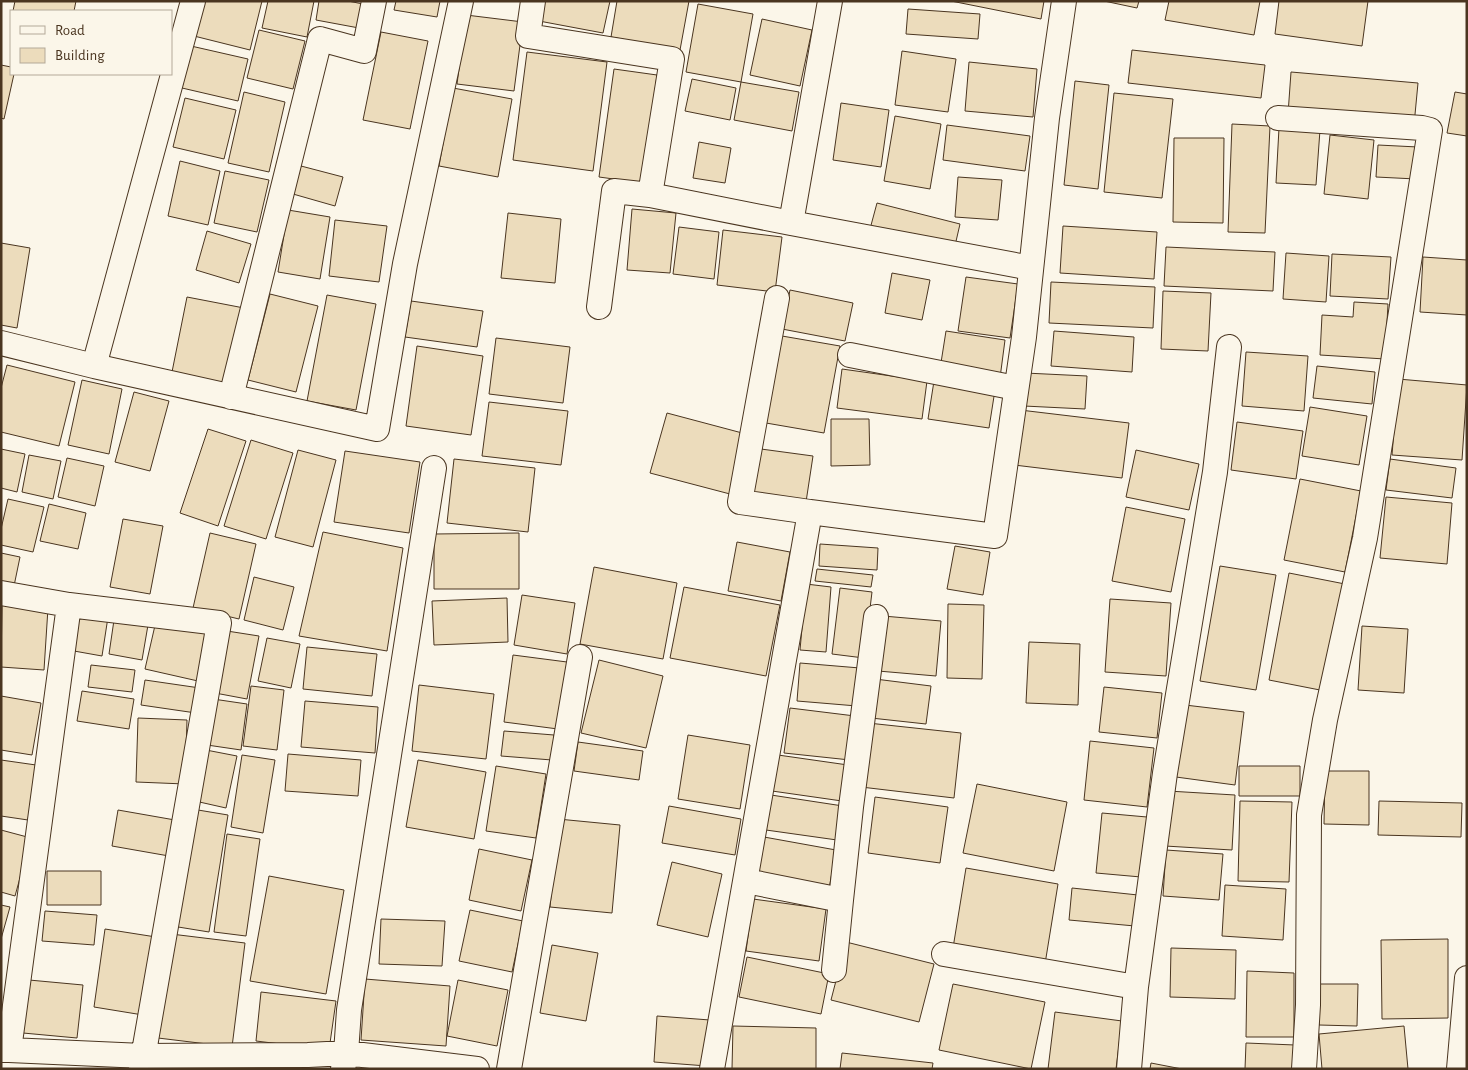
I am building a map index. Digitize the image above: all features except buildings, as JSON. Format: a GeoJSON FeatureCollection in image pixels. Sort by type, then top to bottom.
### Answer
{"type":"FeatureCollection","features":[{"type":"Feature","properties":{"kind":"street"},"geometry":{"type":"LineString","coordinates":[[94,366],[193,1]]}},
{"type":"Feature","properties":{"kind":"street"},"geometry":{"type":"LineString","coordinates":[[231,397],[320,39],[364,51],[374,1]]}},
{"type":"Feature","properties":{"kind":"street"},"geometry":{"type":"LineString","coordinates":[[1,343],[94,366],[377,429],[405,264],[461,1]]}},
{"type":"Feature","properties":{"kind":"street"},"geometry":{"type":"LineString","coordinates":[[533,1],[528,36],[672,59],[650,195]]}},
{"type":"Feature","properties":{"kind":"street"},"geometry":{"type":"LineString","coordinates":[[791,223],[830,1]]}},
{"type":"Feature","properties":{"kind":"street"},"geometry":{"type":"LineString","coordinates":[[777,298],[740,502],[995,536],[1024,337],[1048,118],[1064,1]]}},
{"type":"Feature","properties":{"kind":"street"},"geometry":{"type":"LineString","coordinates":[[1278,118],[1430,130],[1365,538],[1325,720],[1309,815],[1308,1005],[1304,1069]]}},
{"type":"Feature","properties":{"kind":"street"},"geometry":{"type":"LineString","coordinates":[[599,307],[614,191],[650,195],[1031,268]]}},
{"type":"Feature","properties":{"kind":"street"},"geometry":{"type":"LineString","coordinates":[[1129,1069],[1136,987],[1166,773],[1215,472],[1229,347]]}},
{"type":"Feature","properties":{"kind":"street"},"geometry":{"type":"LineString","coordinates":[[850,355],[1016,388]]}},
{"type":"Feature","properties":{"kind":"street"},"geometry":{"type":"LineString","coordinates":[[345,1061],[349,1010],[434,468]]}},
{"type":"Feature","properties":{"kind":"street"},"geometry":{"type":"LineString","coordinates":[[712,1069],[810,512]]}},
{"type":"Feature","properties":{"kind":"street"},"geometry":{"type":"LineString","coordinates":[[1,593],[69,605],[219,623],[142,1062]]}},
{"type":"Feature","properties":{"kind":"street"},"geometry":{"type":"LineString","coordinates":[[69,605],[5,1050],[142,1062],[308,1055],[345,1061],[477,1069]]}},
{"type":"Feature","properties":{"kind":"street"},"geometry":{"type":"LineString","coordinates":[[834,970],[851,808],[876,617]]}},
{"type":"Feature","properties":{"kind":"street"},"geometry":{"type":"LineString","coordinates":[[509,1069],[580,658]]}},
{"type":"Feature","properties":{"kind":"street"},"geometry":{"type":"LineString","coordinates":[[746,881],[841,900]]}},
{"type":"Feature","properties":{"kind":"street"},"geometry":{"type":"LineString","coordinates":[[944,954],[1136,987]]}},
{"type":"Feature","properties":{"kind":"street"},"geometry":{"type":"LineString","coordinates":[[1459,1069],[1467,978]]}}]}
